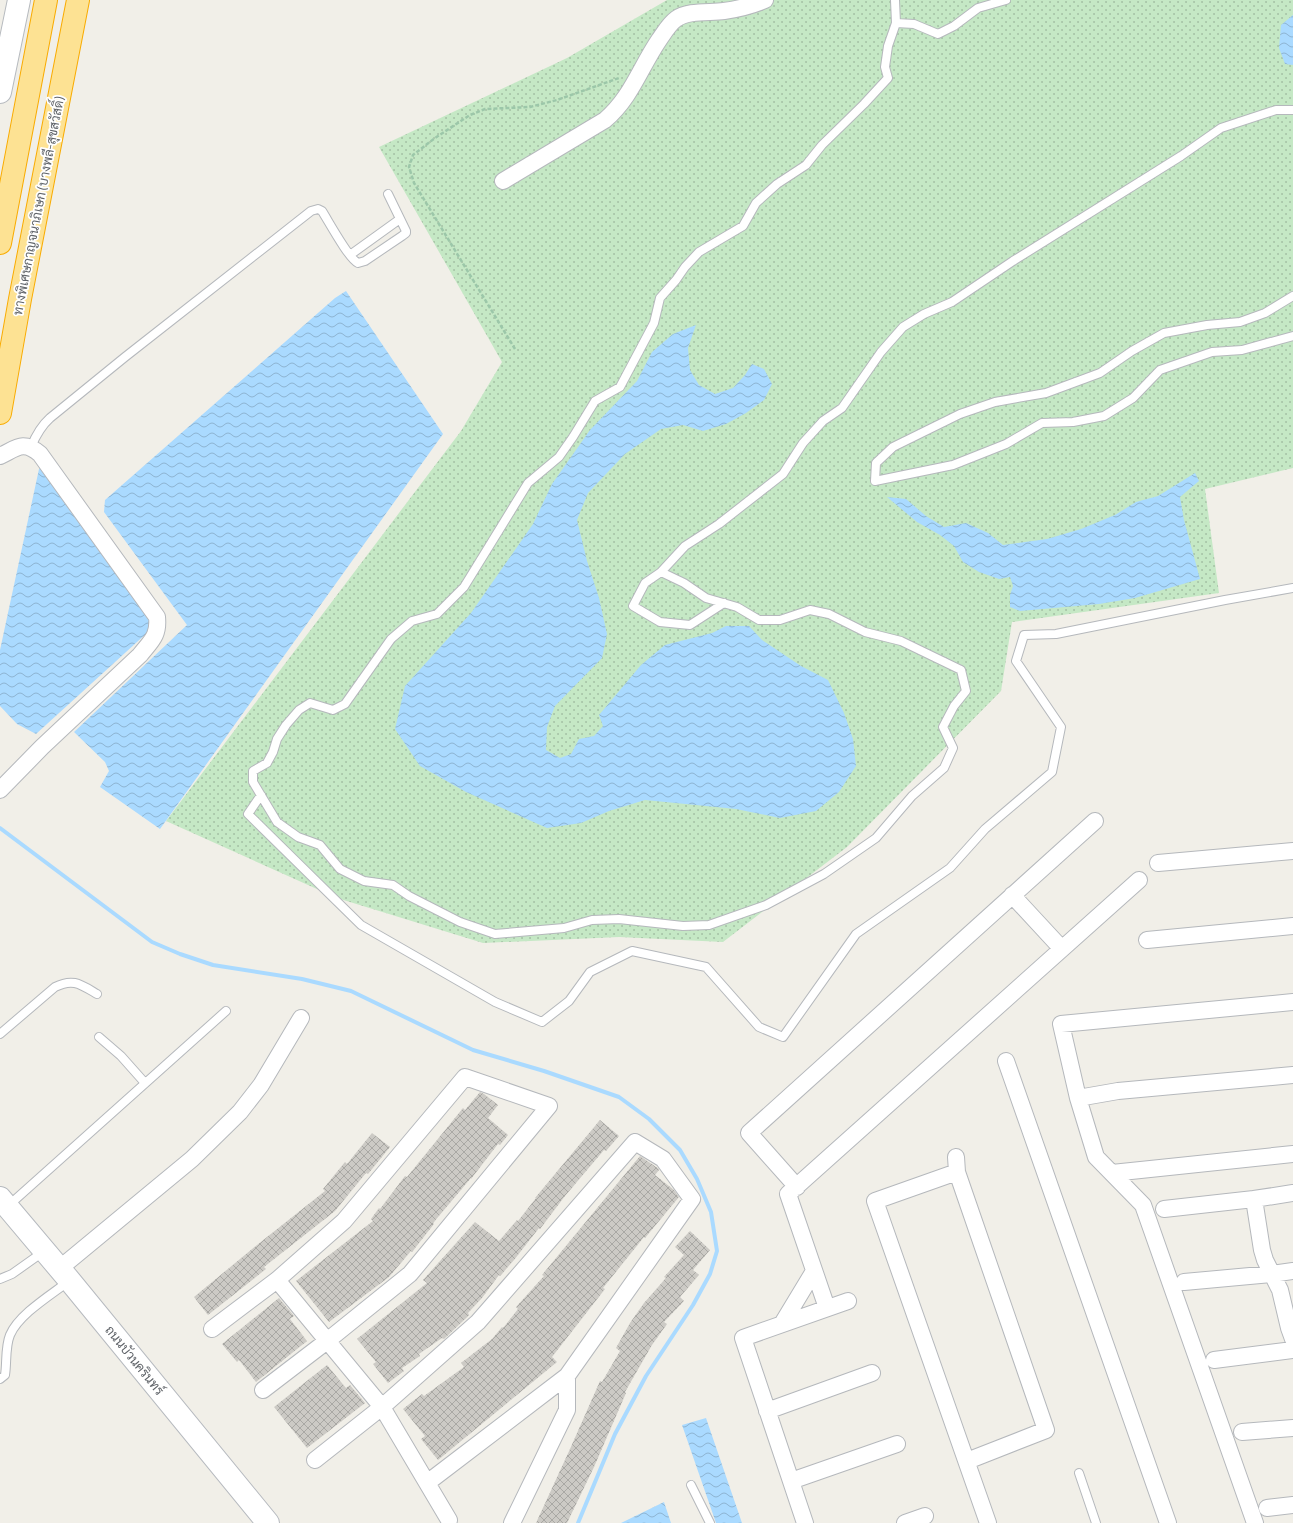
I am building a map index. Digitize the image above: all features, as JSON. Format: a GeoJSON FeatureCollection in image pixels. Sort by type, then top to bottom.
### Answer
{"type":"FeatureCollection","features":[{"type":"Feature","properties":{"kind":"highway"},"geometry":{"type":"LineString","coordinates":[[0,243],[46,0]]}},
{"type":"Feature","properties":{"kind":"highway","name":"ทางพิเศษกาญจนาภิเษก (บางพลี-สุขสวัสดิ์)"},"geometry":{"type":"LineString","coordinates":[[0,412],[78,0]]}},
{"type":"Feature","properties":{"kind":"street"},"geometry":{"type":"LineString","coordinates":[[0,92],[19,0]]}},
{"type":"Feature","properties":{"kind":"street"},"geometry":{"type":"LineString","coordinates":[[503,181],[605,120],[616,111],[629,92],[653,49],[668,27],[677,18],[696,12],[723,11],[750,7],[765,0]]}},
{"type":"Feature","properties":{"kind":"street"},"geometry":{"type":"LineString","coordinates":[[0,456],[23,446],[31,447],[40,454],[157,617],[158,628],[153,640],[140,655],[42,747],[0,790]]}},
{"type":"Feature","properties":{"kind":"street"},"geometry":{"type":"LineString","coordinates":[[797,1187],[749,1133],[1095,821]]}},
{"type":"Feature","properties":{"kind":"street"},"geometry":{"type":"LineString","coordinates":[[1158,864],[1293,850]]}},
{"type":"Feature","properties":{"kind":"street"},"geometry":{"type":"LineString","coordinates":[[827,1308],[788,1194],[1139,880]]}},
{"type":"Feature","properties":{"kind":"street"},"geometry":{"type":"LineString","coordinates":[[1012,896],[1062,949]]}},
{"type":"Feature","properties":{"kind":"street"},"geometry":{"type":"LineString","coordinates":[[1147,940],[1293,926]]}},
{"type":"Feature","properties":{"kind":"street"},"geometry":{"type":"LineString","coordinates":[[1255,1523],[1143,1205],[1096,1157],[1078,1098],[1061,1024],[1293,1002]]}},
{"type":"Feature","properties":{"kind":"street"},"geometry":{"type":"LineString","coordinates":[[65,1275],[192,1160],[240,1112],[261,1085],[301,1018]]}},
{"type":"Feature","properties":{"kind":"street"},"geometry":{"type":"LineString","coordinates":[[1006,1061],[1168,1523]]}},
{"type":"Feature","properties":{"kind":"street"},"geometry":{"type":"LineString","coordinates":[[1078,1098],[1118,1091],[1293,1075]]}},
{"type":"Feature","properties":{"kind":"street"},"geometry":{"type":"LineString","coordinates":[[212,1329],[276,1280],[344,1220],[464,1077],[548,1106],[410,1274],[327,1342],[264,1390]]}},
{"type":"Feature","properties":{"kind":"street"},"geometry":{"type":"LineString","coordinates":[[316,1460],[382,1407],[478,1322],[635,1142],[663,1159],[692,1199],[567,1376],[427,1483]]}},
{"type":"Feature","properties":{"kind":"street"},"geometry":{"type":"LineString","coordinates":[[1112,1173],[1293,1154]]}},
{"type":"Feature","properties":{"kind":"street"},"geometry":{"type":"LineString","coordinates":[[967,1461],[1046,1430],[956,1164],[875,1201],[988,1523]]}},
{"type":"Feature","properties":{"kind":"street"},"geometry":{"type":"LineString","coordinates":[[1164,1209],[1293,1193]]}},
{"type":"Feature","properties":{"kind":"street"},"geometry":{"type":"LineString","coordinates":[[1254,1199],[1262,1250],[1280,1290],[1293,1339]]}},
{"type":"Feature","properties":{"kind":"street","name":"ถนนบัวนครินทร์"},"geometry":{"type":"LineString","coordinates":[[4,1203],[65,1275],[268,1523]]}},
{"type":"Feature","properties":{"kind":"street"},"geometry":{"type":"LineString","coordinates":[[1184,1282],[1272,1274],[1293,1270]]}},
{"type":"Feature","properties":{"kind":"street"},"geometry":{"type":"LineString","coordinates":[[782,1324],[814,1271]]}},
{"type":"Feature","properties":{"kind":"street"},"geometry":{"type":"LineString","coordinates":[[276,1280],[382,1407],[449,1522]]}},
{"type":"Feature","properties":{"kind":"street"},"geometry":{"type":"LineString","coordinates":[[805,1523],[743,1338],[848,1301]]}},
{"type":"Feature","properties":{"kind":"street"},"geometry":{"type":"LineString","coordinates":[[1214,1360],[1293,1350]]}},
{"type":"Feature","properties":{"kind":"street"},"geometry":{"type":"LineString","coordinates":[[767,1411],[872,1374]]}},
{"type":"Feature","properties":{"kind":"street"},"geometry":{"type":"LineString","coordinates":[[512,1523],[567,1410],[567,1376]]}},
{"type":"Feature","properties":{"kind":"street"},"geometry":{"type":"LineString","coordinates":[[1242,1432],[1293,1428]]}},
{"type":"Feature","properties":{"kind":"street"},"geometry":{"type":"LineString","coordinates":[[791,1481],[897,1444]]}},
{"type":"Feature","properties":{"kind":"street"},"geometry":{"type":"LineString","coordinates":[[1267,1508],[1293,1505]]}},
{"type":"Feature","properties":{"kind":"street"},"geometry":{"type":"LineString","coordinates":[[905,1523],[925,1516]]}},
{"type":"Feature","properties":{"kind":"lane"},"geometry":{"type":"LineString","coordinates":[[661,572],[684,583],[706,598],[738,607],[759,620],[780,620],[810,610],[829,614],[865,632],[901,641],[961,670],[966,691],[954,706],[943,727],[953,748],[944,768],[912,796],[876,838],[824,874],[766,904],[709,925],[683,926],[619,919],[592,920],[564,928],[495,934],[460,922],[409,896],[392,885],[364,881],[340,869],[320,845],[298,837],[277,822],[253,782],[253,771],[267,763],[273,752],[277,739],[299,710],[310,703],[333,710],[345,704],[391,639],[412,621],[437,614],[464,587],[528,483],[559,457],[595,401],[620,387],[654,323],[660,298],[685,267],[699,252],[743,226],[756,203],[777,184],[806,165],[822,145],[888,78],[885,67],[888,46],[896,23],[896,0]]}},
{"type":"Feature","properties":{"kind":"lane"},"geometry":{"type":"LineString","coordinates":[[896,23],[914,24],[938,34],[954,26],[978,8],[1006,0]]}},
{"type":"Feature","properties":{"kind":"lane"},"geometry":{"type":"LineString","coordinates":[[724,603],[690,625],[660,622],[633,606],[645,583],[661,572],[685,546],[719,524],[783,474],[803,443],[823,421],[842,408],[881,352],[903,327],[924,314],[952,302],[1013,261],[1181,156],[1221,128],[1276,110],[1293,110]]}},
{"type":"Feature","properties":{"kind":"lane"},"geometry":{"type":"LineString","coordinates":[[31,447],[35,436],[47,421],[125,356],[305,215],[318,209],[322,211],[356,262],[361,263],[402,236],[406,233],[406,231],[388,194]]}},
{"type":"Feature","properties":{"kind":"lane"},"geometry":{"type":"LineString","coordinates":[[350,255],[400,219]]}},
{"type":"Feature","properties":{"kind":"lane"},"geometry":{"type":"LineString","coordinates":[[1293,296],[1265,313],[1240,322],[1164,334],[1132,350],[1100,373],[1046,393],[995,402],[960,414],[893,447],[876,463],[875,481],[953,465],[1006,444],[1042,423],[1073,422],[1104,416],[1133,398],[1160,370],[1212,352],[1242,350],[1293,336]]}},
{"type":"Feature","properties":{"kind":"lane"},"geometry":{"type":"LineString","coordinates":[[261,795],[248,814],[361,925],[496,1002],[542,1022],[569,1002],[590,972],[632,951],[706,967],[759,1027],[783,1037],[856,934],[950,868],[985,829],[1052,772],[1061,727],[1016,661],[1024,635],[1056,634],[1293,588]]}},
{"type":"Feature","properties":{"kind":"lane"},"geometry":{"type":"LineString","coordinates":[[0,1034],[54,987],[65,982],[78,983],[97,994]]}},
{"type":"Feature","properties":{"kind":"lane"},"geometry":{"type":"LineString","coordinates":[[4,1203],[145,1083],[226,1011]]}},
{"type":"Feature","properties":{"kind":"lane"},"geometry":{"type":"LineString","coordinates":[[99,1037],[121,1056],[145,1083]]}},
{"type":"Feature","properties":{"kind":"lane"},"geometry":{"type":"LineString","coordinates":[[0,1279],[12,1274],[44,1251]]}},
{"type":"Feature","properties":{"kind":"lane"},"geometry":{"type":"LineString","coordinates":[[0,1379],[5,1375],[10,1335],[20,1320],[65,1275]]}},
{"type":"Feature","properties":{"kind":"lane"},"geometry":{"type":"LineString","coordinates":[[1079,1473],[1096,1523]]}},
{"type":"Feature","properties":{"kind":"lane"},"geometry":{"type":"LineString","coordinates":[[691,1485],[710,1523]]}},
{"type":"Feature","properties":{"kind":"green space"},"geometry":{"type":"Polygon","coordinates":[[[667,0],[1293,0],[1293,468],[1205,489],[1219,593],[1012,622],[1001,691],[847,847],[723,942],[619,937],[483,943],[337,898],[166,821],[461,431],[502,362],[379,147],[567,58],[667,0]]]}},
{"type":"Feature","properties":{"kind":"water"},"geometry":{"type":"Polygon","coordinates":[[[1293,15],[1293,65],[1285,64],[1279,48],[1281,25],[1293,15]]]}},
{"type":"Feature","properties":{"kind":"water"},"geometry":{"type":"Polygon","coordinates":[[[346,291],[443,434],[160,829],[100,787],[109,771],[105,762],[74,732],[187,625],[104,512],[105,500],[335,298],[346,291]]]}},
{"type":"Feature","properties":{"kind":"water"},"geometry":{"type":"Polygon","coordinates":[[[696,325],[688,348],[690,370],[699,385],[715,394],[733,388],[745,375],[752,364],[764,369],[772,384],[764,400],[746,413],[726,424],[703,431],[683,425],[661,429],[625,454],[588,493],[577,520],[587,561],[599,598],[607,634],[602,658],[555,706],[547,727],[546,750],[560,758],[571,754],[579,739],[594,736],[603,726],[599,715],[641,665],[665,645],[712,633],[726,626],[749,626],[762,640],[801,666],[828,680],[844,713],[853,739],[856,766],[839,792],[816,811],[780,818],[736,809],[645,800],[609,811],[581,823],[547,828],[466,792],[420,766],[395,729],[405,686],[471,613],[533,524],[552,484],[590,430],[637,381],[652,352],[673,334],[696,325]]]}},
{"type":"Feature","properties":{"kind":"water"},"geometry":{"type":"Polygon","coordinates":[[[42,464],[150,615],[148,632],[36,734],[17,724],[0,706],[0,650],[39,469],[42,464]]]}},
{"type":"Feature","properties":{"kind":"water"},"geometry":{"type":"Polygon","coordinates":[[[1195,473],[1199,481],[1180,497],[1184,520],[1200,579],[1135,598],[1099,604],[1020,611],[1010,607],[1010,595],[1013,586],[1010,577],[999,579],[979,572],[963,562],[954,546],[940,535],[917,522],[887,497],[906,499],[926,516],[944,527],[966,523],[988,533],[1003,545],[1047,539],[1081,529],[1115,515],[1136,502],[1158,496],[1195,473]]]}},
{"type":"Feature","properties":{"kind":"water"},"geometry":{"type":"Polygon","coordinates":[[[706,1418],[742,1523],[716,1523],[682,1425],[706,1418]]]}},
{"type":"Feature","properties":{"kind":"water"},"geometry":{"type":"Polygon","coordinates":[[[664,1502],[671,1523],[621,1523],[664,1502]]]}},
{"type":"Feature","properties":{"kind":"building"},"geometry":{"type":"Polygon","coordinates":[[[480,1092],[498,1105],[488,1118],[508,1135],[500,1145],[498,1144],[471,1179],[433,1223],[434,1224],[412,1252],[411,1251],[389,1277],[329,1322],[296,1281],[373,1221],[371,1219],[405,1176],[407,1177],[463,1108],[465,1110],[480,1092]]]}},
{"type":"Feature","properties":{"kind":"building"},"geometry":{"type":"Polygon","coordinates":[[[600,1120],[619,1136],[606,1151],[604,1150],[565,1196],[540,1229],[539,1228],[514,1260],[500,1276],[499,1275],[482,1298],[468,1313],[469,1315],[444,1339],[442,1338],[402,1368],[404,1371],[388,1383],[373,1364],[376,1362],[357,1339],[427,1283],[423,1280],[475,1222],[499,1241],[517,1220],[518,1221],[535,1198],[600,1120]]]}},
{"type":"Feature","properties":{"kind":"building"},"geometry":{"type":"Polygon","coordinates":[[[372,1133],[390,1147],[368,1174],[366,1173],[335,1211],[264,1267],[266,1269],[208,1315],[194,1297],[325,1191],[323,1189],[345,1162],[347,1164],[372,1133]]]}},
{"type":"Feature","properties":{"kind":"building"},"geometry":{"type":"Polygon","coordinates":[[[640,1156],[659,1169],[655,1175],[674,1190],[679,1197],[645,1238],[644,1237],[603,1288],[605,1289],[552,1357],[557,1362],[438,1460],[421,1439],[425,1436],[403,1409],[422,1394],[424,1396],[464,1367],[461,1363],[492,1339],[502,1327],[503,1328],[518,1309],[516,1307],[544,1276],[542,1275],[640,1156]]]}},
{"type":"Feature","properties":{"kind":"building"},"geometry":{"type":"Polygon","coordinates":[[[690,1231],[710,1250],[693,1270],[699,1275],[680,1297],[684,1301],[664,1322],[667,1324],[652,1345],[625,1392],[626,1393],[594,1467],[567,1523],[536,1523],[600,1381],[602,1382],[620,1351],[616,1348],[630,1323],[644,1303],[666,1278],[664,1277],[684,1255],[675,1247],[690,1231]]]}},
{"type":"Feature","properties":{"kind":"building"},"geometry":{"type":"Polygon","coordinates":[[[279,1298],[294,1316],[290,1319],[307,1341],[256,1382],[239,1360],[237,1362],[222,1344],[279,1298]]]}},
{"type":"Feature","properties":{"kind":"building"},"geometry":{"type":"Polygon","coordinates":[[[327,1365],[346,1388],[350,1385],[365,1403],[307,1448],[274,1407],[327,1365]]]}},
{"type":"Feature","properties":{"kind":"waterway"},"geometry":{"type":"LineString","coordinates":[[0,828],[152,942],[180,954],[213,965],[302,979],[351,991],[473,1050],[544,1071],[619,1097],[649,1119],[680,1150],[697,1179],[711,1212],[717,1251],[710,1274],[693,1305],[646,1376],[615,1434],[578,1523]]}}]}
